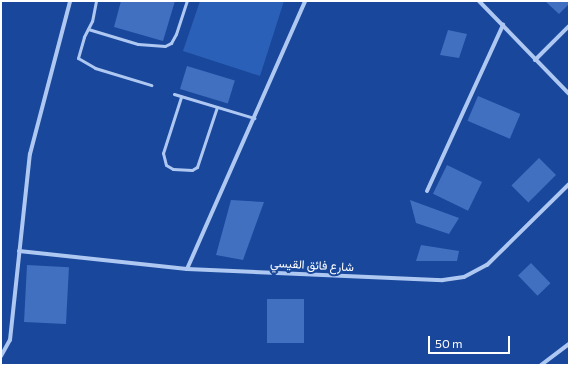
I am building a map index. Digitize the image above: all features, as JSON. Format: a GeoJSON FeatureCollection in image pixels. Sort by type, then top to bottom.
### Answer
{"type":"FeatureCollection","features":[{"type":"Feature","properties":{"kind":"street"},"geometry":{"type":"LineString","coordinates":[[1,356],[10,340],[30,154],[70,1]]}},
{"type":"Feature","properties":{"kind":"street"},"geometry":{"type":"LineString","coordinates":[[187,269],[305,1]]}},
{"type":"Feature","properties":{"kind":"street"},"geometry":{"type":"LineString","coordinates":[[479,1],[569,94]]}},
{"type":"Feature","properties":{"kind":"street"},"geometry":{"type":"LineString","coordinates":[[427,191],[503,25]]}},
{"type":"Feature","properties":{"kind":"street"},"geometry":{"type":"LineString","coordinates":[[535,60],[569,26]]}},
{"type":"Feature","properties":{"kind":"street","name":"شارع فائق القيسي"},"geometry":{"type":"LineString","coordinates":[[19,251],[187,269],[415,280],[464,277],[487,265],[569,184]]}},
{"type":"Feature","properties":{"kind":"street"},"geometry":{"type":"LineString","coordinates":[[541,365],[569,344]]}},
{"type":"Feature","properties":{"kind":"lane"},"geometry":{"type":"LineString","coordinates":[[96,1],[92,21],[78,50],[78,58],[84,64],[151,85]]}},
{"type":"Feature","properties":{"kind":"lane"},"geometry":{"type":"LineString","coordinates":[[88,29],[138,44],[165,46],[171,43],[176,34],[187,1]]}},
{"type":"Feature","properties":{"kind":"lane"},"geometry":{"type":"LineString","coordinates":[[174,94],[254,118]]}},
{"type":"Feature","properties":{"kind":"lane"},"geometry":{"type":"LineString","coordinates":[[181,97],[163,153],[166,165],[173,169],[192,170],[197,166],[217,107]]}},
{"type":"Feature","properties":{"kind":"shaded area"},"geometry":{"type":"Polygon","coordinates":[[[200,1],[284,1],[260,76],[183,51],[200,1]]]}},
{"type":"Feature","properties":{"kind":"building"},"geometry":{"type":"Polygon","coordinates":[[[121,1],[175,1],[163,41],[114,27],[121,1]]]}},
{"type":"Feature","properties":{"kind":"building"},"geometry":{"type":"Polygon","coordinates":[[[545,1],[569,1],[569,4],[559,14],[545,1]]]}},
{"type":"Feature","properties":{"kind":"building"},"geometry":{"type":"Polygon","coordinates":[[[448,30],[467,34],[459,58],[440,55],[448,30]]]}},
{"type":"Feature","properties":{"kind":"building"},"geometry":{"type":"Polygon","coordinates":[[[187,66],[235,81],[228,104],[180,89],[187,66]]]}},
{"type":"Feature","properties":{"kind":"building"},"geometry":{"type":"Polygon","coordinates":[[[478,96],[520,114],[510,139],[467,121],[478,96]]]}},
{"type":"Feature","properties":{"kind":"building"},"geometry":{"type":"Polygon","coordinates":[[[539,158],[556,175],[528,203],[511,186],[539,158]]]}},
{"type":"Feature","properties":{"kind":"building"},"geometry":{"type":"Polygon","coordinates":[[[447,165],[482,182],[468,211],[433,194],[447,165]]]}},
{"type":"Feature","properties":{"kind":"building"},"geometry":{"type":"Polygon","coordinates":[[[231,200],[264,202],[243,260],[216,255],[231,200]]]}},
{"type":"Feature","properties":{"kind":"building"},"geometry":{"type":"Polygon","coordinates":[[[410,200],[459,218],[449,234],[416,223],[410,200]]]}},
{"type":"Feature","properties":{"kind":"building"},"geometry":{"type":"Polygon","coordinates":[[[421,245],[459,251],[457,261],[416,261],[421,245]]]}},
{"type":"Feature","properties":{"kind":"building"},"geometry":{"type":"Polygon","coordinates":[[[531,263],[550,283],[538,296],[518,276],[531,263]]]}},
{"type":"Feature","properties":{"kind":"building"},"geometry":{"type":"Polygon","coordinates":[[[27,265],[69,267],[66,324],[24,322],[27,265]]]}},
{"type":"Feature","properties":{"kind":"building"},"geometry":{"type":"Polygon","coordinates":[[[267,299],[304,299],[304,343],[267,343],[267,299]]]}}]}
